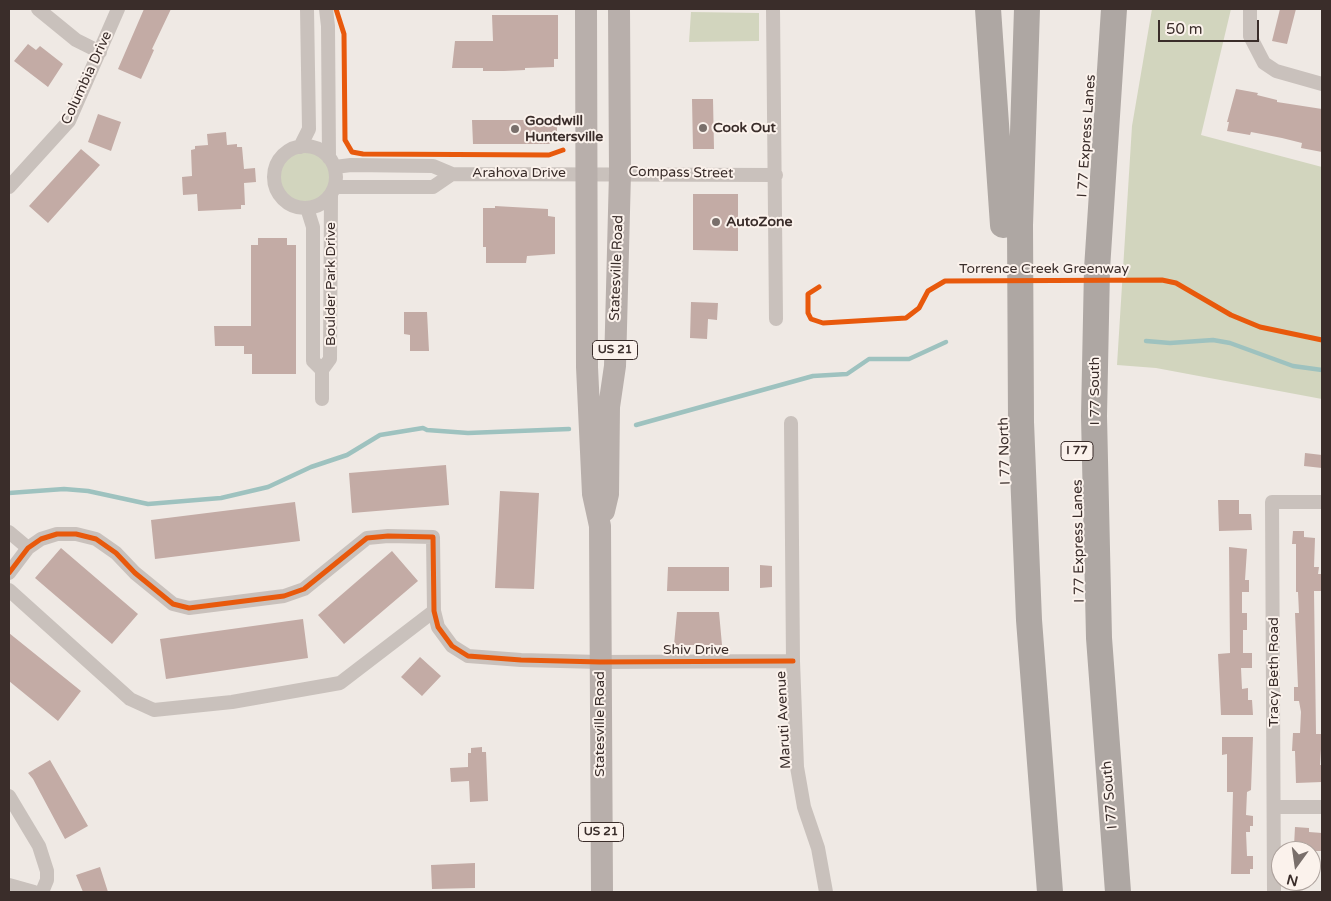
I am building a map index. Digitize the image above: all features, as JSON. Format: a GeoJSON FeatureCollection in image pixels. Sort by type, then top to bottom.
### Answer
{"type":"FeatureCollection","features":[{"type":"Feature","properties":{"kind":"highway"},"geometry":{"type":"LineString","coordinates":[[988,9],[1003,225]]}},
{"type":"Feature","properties":{"kind":"highway","name":"I 77 North"},"geometry":{"type":"LineString","coordinates":[[1010,9],[1003,225],[1004,422],[1007,521],[1018,720],[1033,892]]}},
{"type":"Feature","properties":{"kind":"highway"},"geometry":{"type":"LineString","coordinates":[[1027,9],[1020,225],[1022,442],[1031,649],[1050,892]]}},
{"type":"Feature","properties":{"kind":"highway","name":"I 77 Express Lanes"},"geometry":{"type":"LineString","coordinates":[[1096,9],[1080,268],[1077,416],[1082,639],[1100,892]]}},
{"type":"Feature","properties":{"kind":"highway","name":"I 77 South"},"geometry":{"type":"LineString","coordinates":[[1114,9],[1102,170],[1095,343],[1095,491],[1103,712],[1118,892]]}},
{"type":"Feature","properties":{"kind":"highway"},"geometry":{"type":"LineString","coordinates":[[1102,170],[1126,9]]}},
{"type":"Feature","properties":{"kind":"main road","name":"Statesville Road"},"geometry":{"type":"LineString","coordinates":[[586,9],[588,367],[592,494],[600,526],[602,892]]}},
{"type":"Feature","properties":{"kind":"main road","name":"Statesville Road"},"geometry":{"type":"LineString","coordinates":[[600,526],[608,494],[609,407],[614,366],[620,173],[619,9]]}},
{"type":"Feature","properties":{"kind":"street"},"geometry":{"type":"LineString","coordinates":[[38,9],[76,40],[100,52]]}},
{"type":"Feature","properties":{"kind":"street","name":"Columbia Drive"},"geometry":{"type":"LineString","coordinates":[[9,187],[63,129],[100,52],[118,9]]}},
{"type":"Feature","properties":{"kind":"street"},"geometry":{"type":"LineString","coordinates":[[300,147],[308,129],[307,9]]}},
{"type":"Feature","properties":{"kind":"street"},"geometry":{"type":"LineString","coordinates":[[326,9],[328,26],[333,191],[316,207],[307,208],[289,204],[276,188],[274,177],[278,161],[290,150],[300,147],[316,148],[332,162]]}},
{"type":"Feature","properties":{"kind":"street"},"geometry":{"type":"LineString","coordinates":[[773,9],[776,320]]}},
{"type":"Feature","properties":{"kind":"street"},"geometry":{"type":"LineString","coordinates":[[1250,9],[1250,36],[1264,63],[1276,72],[1322,84]]}},
{"type":"Feature","properties":{"kind":"street","name":"Arahova Drive"},"geometry":{"type":"LineString","coordinates":[[332,162],[351,165],[433,166],[452,174],[586,173]]}},
{"type":"Feature","properties":{"kind":"street","name":"Compass Street"},"geometry":{"type":"LineString","coordinates":[[586,173],[776,175]]}},
{"type":"Feature","properties":{"kind":"street","name":"Arahova Drive"},"geometry":{"type":"LineString","coordinates":[[333,191],[433,188],[452,174]]}},
{"type":"Feature","properties":{"kind":"street","name":"Boulder Park Drive"},"geometry":{"type":"LineString","coordinates":[[322,399],[322,370],[330,359],[333,191]]}},
{"type":"Feature","properties":{"kind":"street","name":"Boulder Park Drive"},"geometry":{"type":"LineString","coordinates":[[307,208],[313,227],[313,361],[322,370]]}},
{"type":"Feature","properties":{"kind":"street","name":"Maruti Avenue"},"geometry":{"type":"LineString","coordinates":[[791,423],[792,661],[799,784],[804,807],[818,848],[826,892]]}},
{"type":"Feature","properties":{"kind":"street","name":"Tracy Beth Road"},"geometry":{"type":"LineString","coordinates":[[1274,892],[1272,502],[1285,500],[1322,502]]}},
{"type":"Feature","properties":{"kind":"street"},"geometry":{"type":"LineString","coordinates":[[9,532],[28,548]]}},
{"type":"Feature","properties":{"kind":"street"},"geometry":{"type":"LineString","coordinates":[[9,573],[28,548],[41,539],[57,534],[76,534],[96,539],[116,553],[135,573],[173,604],[189,608],[284,596],[304,588],[368,538],[388,536],[433,537],[434,611],[340,683],[232,702],[154,710],[130,700],[9,590]]}},
{"type":"Feature","properties":{"kind":"street","name":"Shiv Drive"},"geometry":{"type":"LineString","coordinates":[[434,611],[438,627],[452,646],[468,656],[521,660],[600,662],[792,661]]}},
{"type":"Feature","properties":{"kind":"street"},"geometry":{"type":"LineString","coordinates":[[9,796],[39,846],[47,872],[47,880],[42,892]]}},
{"type":"Feature","properties":{"kind":"street"},"geometry":{"type":"LineString","coordinates":[[1275,807],[1322,807]]}},
{"type":"Feature","properties":{"kind":"street"},"geometry":{"type":"LineString","coordinates":[[9,885],[34,892]]}},
{"type":"Feature","properties":{"kind":"green space"},"geometry":{"type":"Polygon","coordinates":[[[1152,9],[1231,9],[1201,135],[1322,167],[1322,399],[1156,368],[1117,365],[1132,126],[1152,9]]]}},
{"type":"Feature","properties":{"kind":"green space"},"geometry":{"type":"Polygon","coordinates":[[[691,12],[759,13],[759,41],[689,42],[691,12]]]}},
{"type":"Feature","properties":{"kind":"green space"},"geometry":{"type":"Polygon","coordinates":[[[305,146],[322,151],[327,155],[331,160],[336,177],[331,194],[327,199],[322,203],[305,208],[288,203],[283,199],[279,194],[274,177],[279,160],[283,155],[288,151],[305,146]]]}},
{"type":"Feature","properties":{"kind":"building"},"geometry":{"type":"Polygon","coordinates":[[[144,9],[171,9],[152,49],[154,50],[141,79],[118,69],[144,9]]]}},
{"type":"Feature","properties":{"kind":"building"},"geometry":{"type":"Polygon","coordinates":[[[1280,9],[1296,9],[1287,44],[1272,41],[1280,9]]]}},
{"type":"Feature","properties":{"kind":"building"},"geometry":{"type":"Polygon","coordinates":[[[492,15],[558,15],[558,59],[554,59],[554,67],[504,71],[483,71],[483,68],[452,68],[455,41],[493,41],[492,15]]]}},
{"type":"Feature","properties":{"kind":"building"},"geometry":{"type":"Polygon","coordinates":[[[28,44],[36,50],[40,46],[63,64],[48,87],[14,61],[28,44]]]}},
{"type":"Feature","properties":{"kind":"building"},"geometry":{"type":"Polygon","coordinates":[[[1236,89],[1258,93],[1257,95],[1277,100],[1277,102],[1322,109],[1322,152],[1301,148],[1302,143],[1282,138],[1251,132],[1250,135],[1227,131],[1229,122],[1227,122],[1236,89]]]}},
{"type":"Feature","properties":{"kind":"building","name":"Cook Out"},"geometry":{"type":"Polygon","coordinates":[[[692,99],[713,99],[714,149],[693,149],[692,99]]]}},
{"type":"Feature","properties":{"kind":"building"},"geometry":{"type":"Polygon","coordinates":[[[98,114],[121,122],[111,151],[88,142],[98,114]]]}},
{"type":"Feature","properties":{"kind":"building","name":"Goodwill Huntersville"},"geometry":{"type":"Polygon","coordinates":[[[472,120],[557,120],[557,137],[549,144],[473,144],[472,120]]]}},
{"type":"Feature","properties":{"kind":"building"},"geometry":{"type":"Polygon","coordinates":[[[226,132],[227,145],[237,144],[237,147],[242,147],[244,169],[255,168],[256,182],[244,183],[245,205],[241,205],[241,209],[198,211],[197,194],[183,195],[182,177],[192,176],[191,150],[195,149],[195,146],[208,145],[207,134],[226,132]]]}},
{"type":"Feature","properties":{"kind":"building"},"geometry":{"type":"Polygon","coordinates":[[[81,149],[100,165],[48,223],[29,206],[81,149]]]}},
{"type":"Feature","properties":{"kind":"building","name":"AutoZone"},"geometry":{"type":"Polygon","coordinates":[[[693,194],[738,194],[738,251],[693,250],[693,194]]]}},
{"type":"Feature","properties":{"kind":"building"},"geometry":{"type":"Polygon","coordinates":[[[495,206],[548,209],[548,216],[555,217],[555,254],[527,256],[526,263],[486,263],[486,247],[483,247],[483,208],[495,208],[495,206]]]}},
{"type":"Feature","properties":{"kind":"building"},"geometry":{"type":"Polygon","coordinates":[[[258,238],[287,238],[287,245],[296,245],[296,374],[252,374],[252,354],[244,354],[244,346],[215,346],[214,326],[251,326],[251,245],[258,245],[258,238]]]}},
{"type":"Feature","properties":{"kind":"building"},"geometry":{"type":"Polygon","coordinates":[[[691,302],[718,303],[717,320],[708,319],[707,339],[690,338],[691,302]]]}},
{"type":"Feature","properties":{"kind":"building"},"geometry":{"type":"Polygon","coordinates":[[[404,312],[427,312],[429,351],[410,351],[410,335],[404,334],[404,312]]]}},
{"type":"Feature","properties":{"kind":"building"},"geometry":{"type":"Polygon","coordinates":[[[1305,453],[1322,455],[1322,468],[1304,466],[1305,453]]]}},
{"type":"Feature","properties":{"kind":"building"},"geometry":{"type":"Polygon","coordinates":[[[446,465],[449,505],[352,513],[349,473],[446,465]]]}},
{"type":"Feature","properties":{"kind":"building"},"geometry":{"type":"Polygon","coordinates":[[[500,491],[539,493],[534,589],[495,588],[500,491]]]}},
{"type":"Feature","properties":{"kind":"building"},"geometry":{"type":"Polygon","coordinates":[[[1218,500],[1239,500],[1239,514],[1251,514],[1252,530],[1219,531],[1218,500]]]}},
{"type":"Feature","properties":{"kind":"building"},"geometry":{"type":"Polygon","coordinates":[[[295,502],[300,541],[155,559],[151,520],[295,502]]]}},
{"type":"Feature","properties":{"kind":"building"},"geometry":{"type":"Polygon","coordinates":[[[1293,531],[1304,531],[1304,537],[1315,538],[1314,567],[1319,567],[1318,574],[1322,574],[1322,591],[1314,591],[1316,734],[1322,734],[1320,765],[1322,765],[1322,782],[1296,783],[1295,751],[1292,751],[1293,733],[1300,733],[1301,712],[1299,701],[1294,701],[1294,687],[1298,687],[1295,613],[1299,613],[1298,592],[1296,592],[1296,544],[1292,544],[1293,531]]]}},
{"type":"Feature","properties":{"kind":"building"},"geometry":{"type":"Polygon","coordinates":[[[1229,547],[1247,549],[1245,580],[1249,580],[1249,592],[1242,592],[1242,613],[1247,613],[1247,630],[1243,630],[1243,653],[1252,653],[1252,668],[1241,668],[1242,689],[1248,688],[1248,700],[1252,700],[1253,715],[1221,715],[1218,654],[1230,653],[1229,547]]]}},
{"type":"Feature","properties":{"kind":"building"},"geometry":{"type":"Polygon","coordinates":[[[61,548],[138,614],[112,644],[35,578],[61,548]]]}},
{"type":"Feature","properties":{"kind":"building"},"geometry":{"type":"Polygon","coordinates":[[[392,551],[418,581],[344,644],[318,615],[392,551]]]}},
{"type":"Feature","properties":{"kind":"building"},"geometry":{"type":"Polygon","coordinates":[[[760,565],[772,566],[772,587],[760,588],[760,565]]]}},
{"type":"Feature","properties":{"kind":"building"},"geometry":{"type":"Polygon","coordinates":[[[668,567],[729,567],[729,591],[667,591],[668,567]]]}},
{"type":"Feature","properties":{"kind":"building"},"geometry":{"type":"Polygon","coordinates":[[[677,612],[719,612],[722,645],[674,645],[677,612]]]}},
{"type":"Feature","properties":{"kind":"building"},"geometry":{"type":"Polygon","coordinates":[[[303,619],[308,658],[166,679],[160,639],[303,619]]]}},
{"type":"Feature","properties":{"kind":"building"},"geometry":{"type":"Polygon","coordinates":[[[9,633],[81,691],[58,721],[9,681],[9,633]]]}},
{"type":"Feature","properties":{"kind":"building"},"geometry":{"type":"Polygon","coordinates":[[[420,657],[441,676],[422,696],[401,677],[420,657]]]}},
{"type":"Feature","properties":{"kind":"building"},"geometry":{"type":"Polygon","coordinates":[[[1222,737],[1253,737],[1251,790],[1247,792],[1246,815],[1253,816],[1253,826],[1250,826],[1250,832],[1246,832],[1247,856],[1253,856],[1253,869],[1250,869],[1250,874],[1231,874],[1233,792],[1227,792],[1227,754],[1222,755],[1222,737]]]}},
{"type":"Feature","properties":{"kind":"building"},"geometry":{"type":"Polygon","coordinates":[[[482,747],[482,752],[486,752],[488,801],[470,802],[469,781],[451,782],[450,768],[468,767],[468,753],[471,753],[471,748],[482,747]]]}},
{"type":"Feature","properties":{"kind":"building"},"geometry":{"type":"Polygon","coordinates":[[[50,760],[88,826],[65,839],[28,773],[50,760]]]}},
{"type":"Feature","properties":{"kind":"building"},"geometry":{"type":"Polygon","coordinates":[[[1295,827],[1309,828],[1309,832],[1322,833],[1321,851],[1321,841],[1294,841],[1295,827]]]}},
{"type":"Feature","properties":{"kind":"building"},"geometry":{"type":"Polygon","coordinates":[[[475,863],[475,888],[432,889],[431,865],[475,863]]]}},
{"type":"Feature","properties":{"kind":"building"},"geometry":{"type":"Polygon","coordinates":[[[100,867],[108,892],[83,892],[76,875],[100,867]]]}},
{"type":"Feature","properties":{"kind":"waterway"},"geometry":{"type":"LineString","coordinates":[[1146,341],[1170,343],[1213,340],[1230,343],[1293,366],[1322,370]]}},
{"type":"Feature","properties":{"kind":"waterway"},"geometry":{"type":"LineString","coordinates":[[636,425],[813,376],[847,374],[869,359],[909,359],[946,342]]}},
{"type":"Feature","properties":{"kind":"waterway"},"geometry":{"type":"LineString","coordinates":[[9,493],[64,489],[88,491],[148,504],[221,498],[268,487],[311,467],[347,455],[380,435],[423,428],[427,430],[468,433],[569,429]]}},
{"type":"Feature","properties":{"kind":"cycle path"},"geometry":{"type":"LineString","coordinates":[[336,9],[344,34],[345,140],[352,152],[363,154],[549,155],[563,150]]}},
{"type":"Feature","properties":{"kind":"cycle path","name":"Torrence Creek Greenway"},"geometry":{"type":"LineString","coordinates":[[819,287],[808,294],[808,313],[811,319],[823,323],[906,318],[919,308],[928,291],[945,281],[1162,280],[1176,283],[1231,315],[1260,327],[1322,340]]}},
{"type":"Feature","properties":{"kind":"cycle path"},"geometry":{"type":"LineString","coordinates":[[9,573],[28,548],[41,539],[57,534],[76,534],[96,539],[116,553],[135,573],[173,604],[189,608],[284,596],[304,589],[367,538],[388,536],[433,537],[434,611],[438,627],[452,646],[468,656],[521,660],[600,662],[793,661]]}},
{"type":"Feature","properties":{"kind":"place","name":"Cook Out"},"geometry":{"type":"Point","coordinates":[703,128]}},
{"type":"Feature","properties":{"kind":"place","name":"Goodwill Huntersville"},"geometry":{"type":"Point","coordinates":[515,129]}},
{"type":"Feature","properties":{"kind":"place","name":"AutoZone"},"geometry":{"type":"Point","coordinates":[716,222]}}]}
